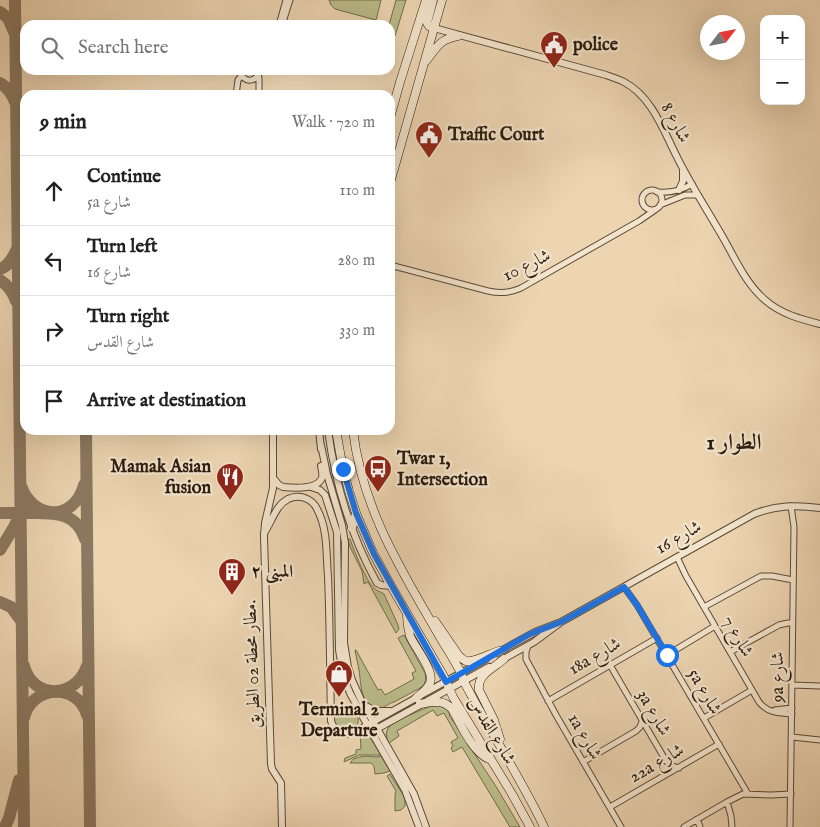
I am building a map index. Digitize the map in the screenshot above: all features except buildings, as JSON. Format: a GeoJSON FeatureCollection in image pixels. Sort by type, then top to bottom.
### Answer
{"type":"FeatureCollection","features":[{"type":"Feature","properties":{"kind":"main road"},"geometry":{"type":"LineString","coordinates":[[395,100],[426,0]]}},
{"type":"Feature","properties":{"kind":"main road"},"geometry":{"type":"LineString","coordinates":[[433,0],[427,22],[429,26],[434,28]]}},
{"type":"Feature","properties":{"kind":"main road"},"geometry":{"type":"LineString","coordinates":[[395,166],[442,0]]}},
{"type":"Feature","properties":{"kind":"main road"},"geometry":{"type":"LineString","coordinates":[[423,65],[440,43],[447,38],[458,36]]}},
{"type":"Feature","properties":{"kind":"main road","name":"شارع القدس"},"geometry":{"type":"LineString","coordinates":[[337,435],[343,469],[356,513],[374,554],[447,685],[530,827]]}},
{"type":"Feature","properties":{"kind":"main road","name":"شارع القدس"},"geometry":{"type":"LineString","coordinates":[[355,435],[359,463],[370,501],[394,557],[503,750],[544,827]]}},
{"type":"Feature","properties":{"kind":"main road"},"geometry":{"type":"LineString","coordinates":[[334,461],[343,469]]}},
{"type":"Feature","properties":{"kind":"main road"},"geometry":{"type":"LineString","coordinates":[[352,528],[356,513]]}},
{"type":"Feature","properties":{"kind":"main road"},"geometry":{"type":"LineString","coordinates":[[425,610],[464,660],[472,661],[500,651]]}},
{"type":"Feature","properties":{"kind":"main road"},"geometry":{"type":"LineString","coordinates":[[407,614],[410,634],[431,676],[430,684],[418,701]]}},
{"type":"Feature","properties":{"kind":"main road"},"geometry":{"type":"LineString","coordinates":[[503,750],[494,720],[480,693],[479,685],[483,675],[504,659]]}},
{"type":"Feature","properties":{"kind":"main road"},"geometry":{"type":"LineString","coordinates":[[418,701],[448,704],[476,748],[484,757],[491,760]]}},
{"type":"Feature","properties":{"kind":"street"},"geometry":{"type":"LineString","coordinates":[[282,20],[286,0]]}},
{"type":"Feature","properties":{"kind":"street"},"geometry":{"type":"LineString","coordinates":[[283,20],[290,0]]}},
{"type":"Feature","properties":{"kind":"street","name":"شارع 8"},"geometry":{"type":"LineString","coordinates":[[434,28],[553,63],[615,78],[636,90],[646,100],[654,113],[692,184],[747,279],[758,293],[766,301],[783,312],[820,324]]}},
{"type":"Feature","properties":{"kind":"street"},"geometry":{"type":"LineString","coordinates":[[238,90],[240,75]]}},
{"type":"Feature","properties":{"kind":"street"},"geometry":{"type":"LineString","coordinates":[[242,75],[245,79],[250,80],[257,75]]}},
{"type":"Feature","properties":{"kind":"street"},"geometry":{"type":"LineString","coordinates":[[259,75],[259,90]]}},
{"type":"Feature","properties":{"kind":"street"},"geometry":{"type":"LineString","coordinates":[[679,190],[684,181],[684,170]]}},
{"type":"Feature","properties":{"kind":"street"},"geometry":{"type":"LineString","coordinates":[[639,221],[643,205],[642,197],[645,192],[650,190],[668,192],[679,190],[692,184]]}},
{"type":"Feature","properties":{"kind":"street"},"geometry":{"type":"LineString","coordinates":[[656,192],[661,196],[660,205]]}},
{"type":"Feature","properties":{"kind":"street"},"geometry":{"type":"LineString","coordinates":[[643,205],[648,210],[655,210],[660,205],[681,196],[698,194]]}},
{"type":"Feature","properties":{"kind":"street","name":"شارع 10"},"geometry":{"type":"LineString","coordinates":[[395,266],[501,293],[515,291],[639,221],[655,210]]}},
{"type":"Feature","properties":{"kind":"street","name":"مطار محطة 02 الطريق."},"geometry":{"type":"LineString","coordinates":[[273,435],[272,494],[264,533],[271,764],[281,783],[282,827]]}},
{"type":"Feature","properties":{"kind":"street"},"geometry":{"type":"LineString","coordinates":[[320,435],[327,474],[342,525],[345,544],[344,643],[352,680],[372,727],[385,741],[414,794],[426,827]]}},
{"type":"Feature","properties":{"kind":"street"},"geometry":{"type":"LineString","coordinates":[[329,435],[340,489],[352,528],[377,583],[391,586]]}},
{"type":"Feature","properties":{"kind":"street"},"geometry":{"type":"LineString","coordinates":[[311,487],[319,483],[322,476],[321,445]]}},
{"type":"Feature","properties":{"kind":"street"},"geometry":{"type":"LineString","coordinates":[[273,478],[283,487],[311,487],[320,490],[325,495],[336,528],[338,542],[340,657],[342,671],[347,686],[372,727],[405,790],[419,827]]}},
{"type":"Feature","properties":{"kind":"street"},"geometry":{"type":"LineString","coordinates":[[264,533],[279,507],[288,499],[305,498],[311,501],[318,510],[323,526],[326,553],[330,618],[331,721],[334,728],[344,734],[352,734],[390,721],[418,701]]}},
{"type":"Feature","properties":{"kind":"street","name":"شارع 16"},"geometry":{"type":"LineString","coordinates":[[447,685],[528,646],[561,622],[754,514],[772,508],[794,506],[820,508]]}},
{"type":"Feature","properties":{"kind":"street","name":"9a شارع"},"geometry":{"type":"LineString","coordinates":[[790,827],[794,506]]}},
{"type":"Feature","properties":{"kind":"street","name":"شارع 7"},"geometry":{"type":"LineString","coordinates":[[675,558],[759,702],[767,710],[775,712],[792,711]]}},
{"type":"Feature","properties":{"kind":"street"},"geometry":{"type":"LineString","coordinates":[[704,608],[761,576],[793,580]]}},
{"type":"Feature","properties":{"kind":"street","name":"5a شارع"},"geometry":{"type":"LineString","coordinates":[[626,586],[748,794]]}},
{"type":"Feature","properties":{"kind":"street","name":"شارع 16"},"geometry":{"type":"LineString","coordinates":[[462,677],[500,651],[535,632],[561,622]]}},
{"type":"Feature","properties":{"kind":"street"},"geometry":{"type":"LineString","coordinates":[[730,652],[779,625],[792,623]]}},
{"type":"Feature","properties":{"kind":"street"},"geometry":{"type":"LineString","coordinates":[[667,655],[715,626]]}},
{"type":"Feature","properties":{"kind":"street","name":"18a شارع"},"geometry":{"type":"LineString","coordinates":[[548,701],[656,638]]}},
{"type":"Feature","properties":{"kind":"street"},"geometry":{"type":"LineString","coordinates":[[515,653],[526,659],[528,646]]}},
{"type":"Feature","properties":{"kind":"street","name":"1a شارع"},"geometry":{"type":"LineString","coordinates":[[526,659],[548,701],[621,827]]}},
{"type":"Feature","properties":{"kind":"street","name":"3a شارع"},"geometry":{"type":"LineString","coordinates":[[610,665],[668,764],[678,768]]}},
{"type":"Feature","properties":{"kind":"street"},"geometry":{"type":"LineString","coordinates":[[372,727],[394,711],[418,701],[447,685]]}},
{"type":"Feature","properties":{"kind":"street"},"geometry":{"type":"LineString","coordinates":[[792,685],[820,686]]}},
{"type":"Feature","properties":{"kind":"street"},"geometry":{"type":"LineString","coordinates":[[704,718],[752,690]]}},
{"type":"Feature","properties":{"kind":"street"},"geometry":{"type":"LineString","coordinates":[[363,705],[375,711],[394,711]]}},
{"type":"Feature","properties":{"kind":"street"},"geometry":{"type":"LineString","coordinates":[[385,741],[385,731],[390,721]]}},
{"type":"Feature","properties":{"kind":"street"},"geometry":{"type":"LineString","coordinates":[[583,762],[636,732],[642,721]]}},
{"type":"Feature","properties":{"kind":"street"},"geometry":{"type":"LineString","coordinates":[[792,740],[820,740]]}},
{"type":"Feature","properties":{"kind":"street","name":"22a شارع"},"geometry":{"type":"LineString","coordinates":[[610,807],[719,744]]}},
{"type":"Feature","properties":{"kind":"street"},"geometry":{"type":"LineString","coordinates":[[684,827],[740,795],[790,796]]}},
{"type":"Feature","properties":{"kind":"street"},"geometry":{"type":"LineString","coordinates":[[727,802],[732,827]]}},
{"type":"Feature","properties":{"kind":"street"},"geometry":{"type":"LineString","coordinates":[[697,820],[700,827]]}},
{"type":"Feature","properties":{"kind":"green space"},"geometry":{"type":"Polygon","coordinates":[[[329,0],[381,0],[376,20],[335,9],[329,0]]]}},
{"type":"Feature","properties":{"kind":"green space"},"geometry":{"type":"Polygon","coordinates":[[[396,0],[406,0],[395,36],[395,20],[390,20],[396,0]]]}},
{"type":"Feature","properties":{"kind":"green space"},"geometry":{"type":"Polygon","coordinates":[[[348,539],[350,539],[367,579],[375,589],[384,594],[398,625],[399,629],[396,633],[368,582],[364,584],[362,571],[348,539]]]}},
{"type":"Feature","properties":{"kind":"green space"},"geometry":{"type":"Polygon","coordinates":[[[404,635],[425,673],[426,679],[424,684],[422,687],[383,707],[376,708],[371,706],[364,698],[362,692],[355,650],[378,690],[381,689],[385,695],[414,679],[412,673],[416,671],[398,638],[404,635]]]}},
{"type":"Feature","properties":{"kind":"green space"},"geometry":{"type":"Polygon","coordinates":[[[334,705],[350,705],[358,718],[357,726],[350,730],[339,728],[334,720],[334,705]]]}},
{"type":"Feature","properties":{"kind":"green space"},"geometry":{"type":"Polygon","coordinates":[[[435,705],[444,708],[450,714],[520,827],[510,827],[462,747],[453,752],[451,742],[458,738],[444,713],[437,716],[433,710],[397,731],[399,736],[389,743],[386,735],[389,727],[418,711],[435,705]]]}},
{"type":"Feature","properties":{"kind":"green space"},"geometry":{"type":"Polygon","coordinates":[[[366,731],[381,755],[359,755],[344,762],[345,758],[356,754],[356,750],[361,749],[360,733],[366,731]]]}},
{"type":"Feature","properties":{"kind":"green space"},"geometry":{"type":"Polygon","coordinates":[[[381,756],[390,771],[375,774],[374,766],[371,763],[350,763],[355,758],[381,756]]]}},
{"type":"Feature","properties":{"kind":"green space"},"geometry":{"type":"Polygon","coordinates":[[[390,774],[405,798],[405,806],[401,810],[395,811],[396,791],[387,776],[390,774]]]}},
{"type":"Feature","properties":{"kind":"taxiway"},"geometry":{"type":"LineString","coordinates":[[15,0],[24,827]]}},
{"type":"Feature","properties":{"kind":"taxiway"},"geometry":{"type":"LineString","coordinates":[[0,12],[8,18],[14,32]]}},
{"type":"Feature","properties":{"kind":"taxiway"},"geometry":{"type":"LineString","coordinates":[[0,83],[9,91],[15,102]]}},
{"type":"Feature","properties":{"kind":"taxiway"},"geometry":{"type":"LineString","coordinates":[[0,269],[8,263],[17,249]]}},
{"type":"Feature","properties":{"kind":"taxiway"},"geometry":{"type":"LineString","coordinates":[[0,280],[10,289],[16,301]]}},
{"type":"Feature","properties":{"kind":"taxiway"},"geometry":{"type":"LineString","coordinates":[[86,435],[90,827]]}},
{"type":"Feature","properties":{"kind":"taxiway"},"geometry":{"type":"LineString","coordinates":[[21,486],[27,497],[35,505],[53,512],[63,511],[72,506],[79,497],[84,485]]}},
{"type":"Feature","properties":{"kind":"taxiway"},"geometry":{"type":"LineString","coordinates":[[0,513],[43,513],[66,517],[77,524],[85,539]]}},
{"type":"Feature","properties":{"kind":"taxiway"},"geometry":{"type":"LineString","coordinates":[[0,550],[20,515]]}},
{"type":"Feature","properties":{"kind":"taxiway"},"geometry":{"type":"LineString","coordinates":[[0,602],[11,607],[22,622]]}},
{"type":"Feature","properties":{"kind":"taxiway"},"geometry":{"type":"LineString","coordinates":[[24,666],[29,677],[36,685],[45,690],[55,691],[74,685],[82,677],[87,666]]}},
{"type":"Feature","properties":{"kind":"taxiway"},"geometry":{"type":"LineString","coordinates":[[24,718],[28,707],[36,699],[45,694],[55,692],[65,693],[74,697],[82,704],[87,715]]}},
{"type":"Feature","properties":{"kind":"taxiway"},"geometry":{"type":"LineString","coordinates":[[5,827],[19,780]]}},
{"type":"Feature","properties":{"kind":"place","name":"police"},"geometry":{"type":"Point","coordinates":[554,69]}},
{"type":"Feature","properties":{"kind":"place","name":"Traffic Court"},"geometry":{"type":"Point","coordinates":[429,159]}},
{"type":"Feature","properties":{"kind":"place","name":"Twar 1, Intersection"},"geometry":{"type":"Point","coordinates":[378,493]}},
{"type":"Feature","properties":{"kind":"place","name":"Mamak Asian fusion"},"geometry":{"type":"Point","coordinates":[230,501]}},
{"type":"Feature","properties":{"kind":"place","name":"المبنى ٢"},"geometry":{"type":"Point","coordinates":[232,596]}},
{"type":"Feature","properties":{"kind":"place","name":"Terminal 2 Departure"},"geometry":{"type":"Point","coordinates":[339,698]}},
{"type":"Feature","properties":{"kind":"district","name":"الطوار 1"},"geometry":{"type":"Point","coordinates":[734,443]}},
{"type":"Feature","properties":{"kind":"route"},"geometry":{"type":"LineString","coordinates":[[343,469],[356,513],[374,554],[446,682],[530,634],[561,622],[624,587],[667,655]]}}]}
